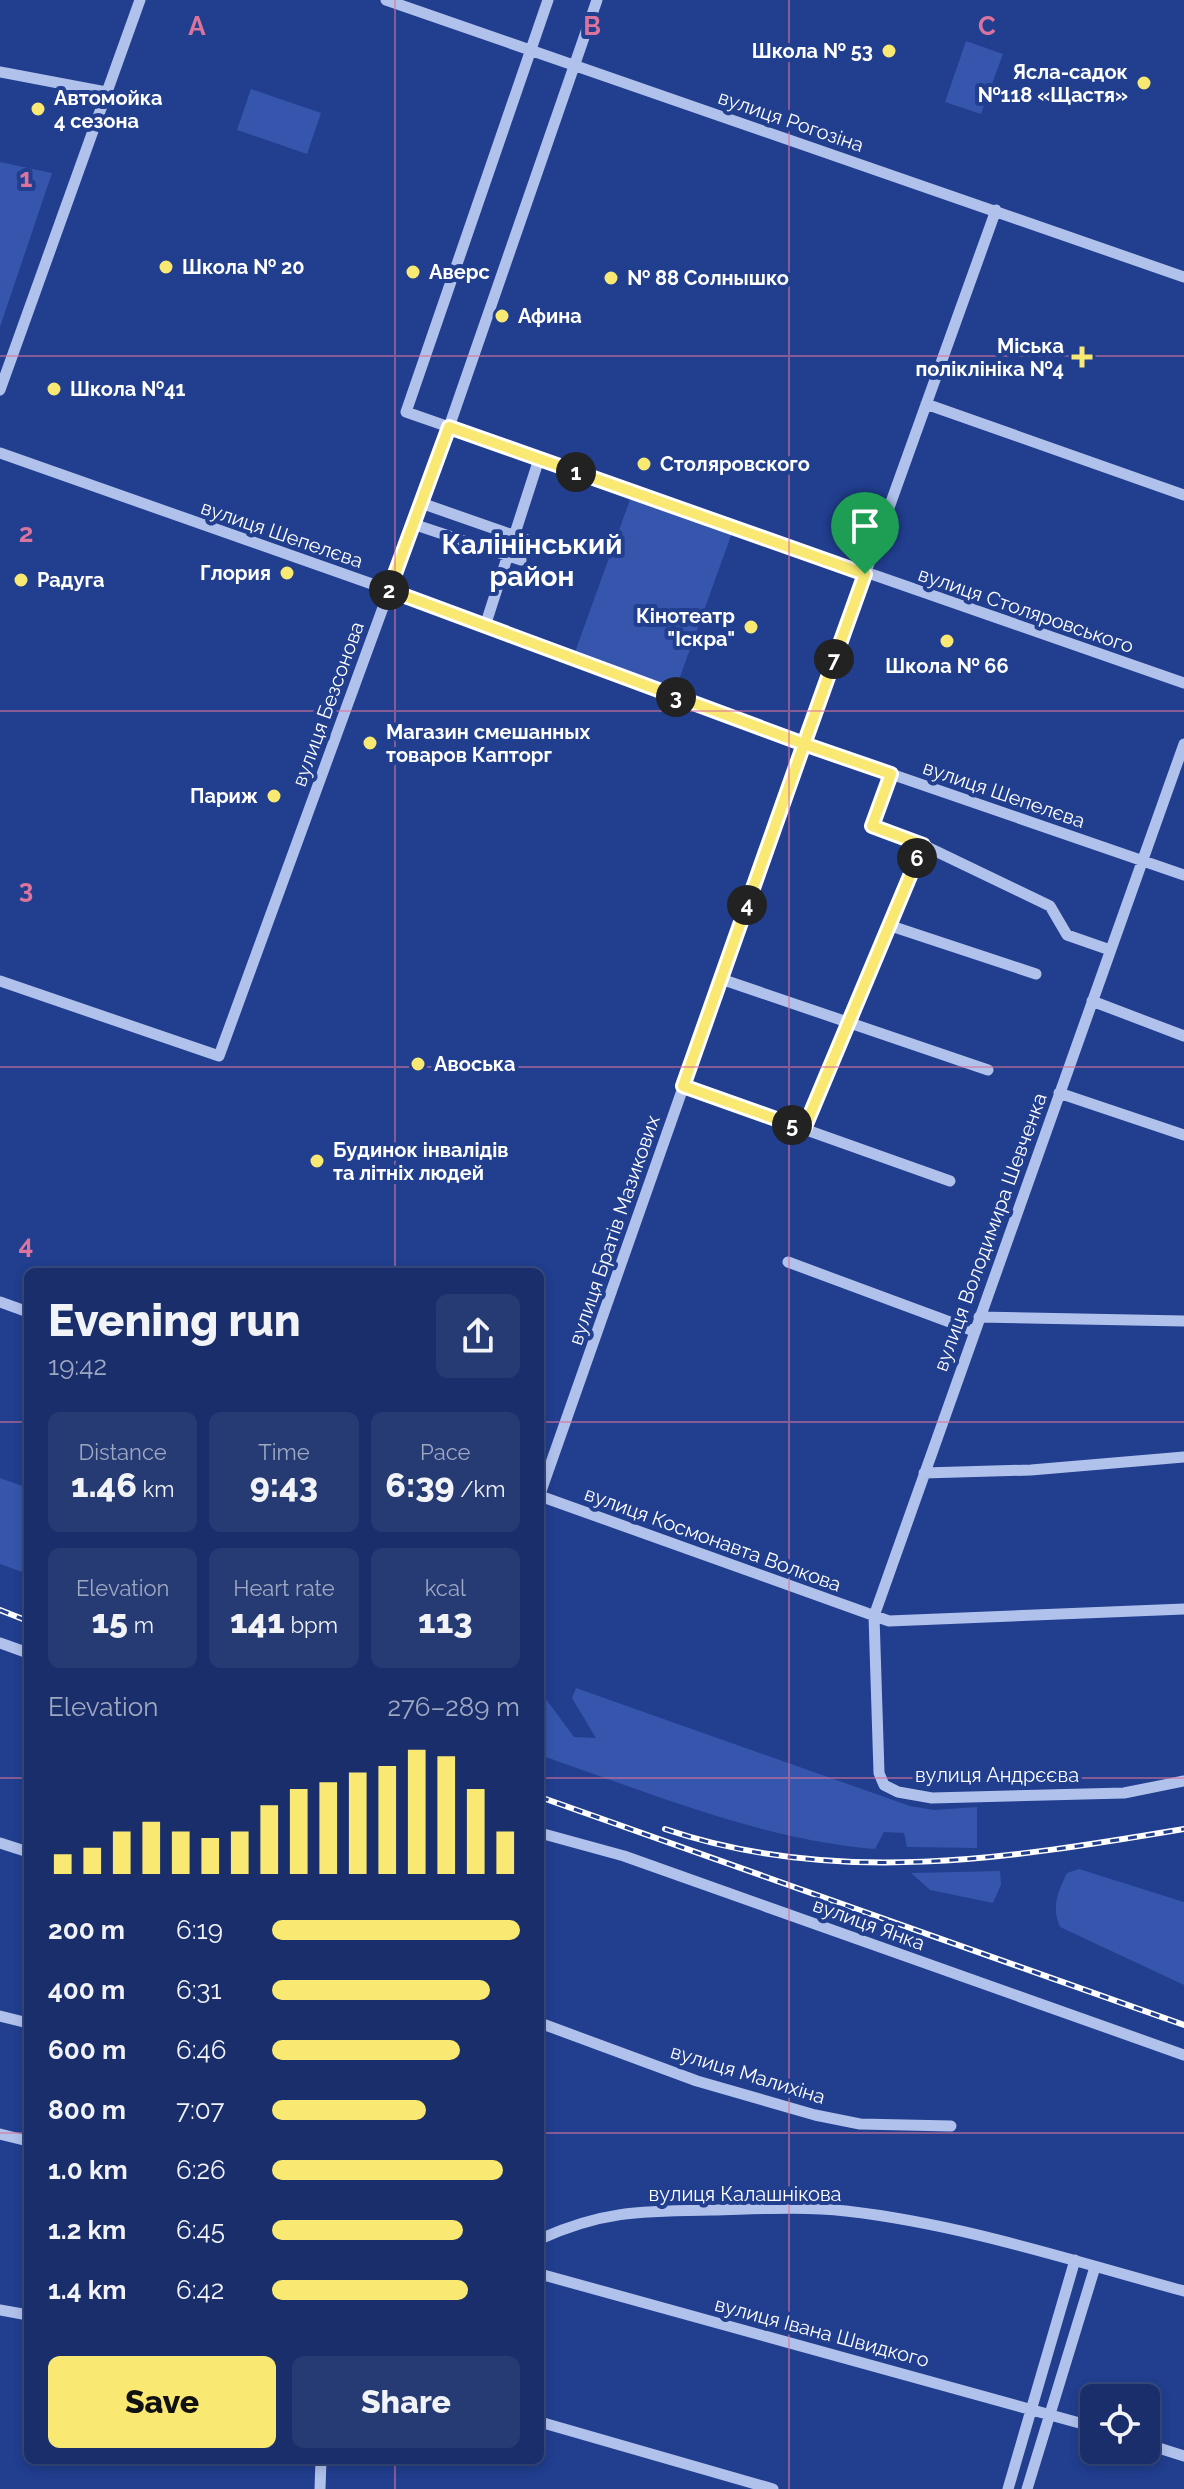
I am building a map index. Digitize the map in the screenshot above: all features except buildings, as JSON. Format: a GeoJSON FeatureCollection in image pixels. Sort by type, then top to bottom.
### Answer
{"type":"FeatureCollection","features":[{"type":"Feature","properties":{"kind":"street"},"geometry":{"type":"LineString","coordinates":[[0,390],[140,0]]}},
{"type":"Feature","properties":{"kind":"street","name":"вулиця Рогозіна"},"geometry":{"type":"LineString","coordinates":[[386,0],[1184,277]]}},
{"type":"Feature","properties":{"kind":"street"},"geometry":{"type":"LineString","coordinates":[[530,51],[548,0]]}},
{"type":"Feature","properties":{"kind":"street","name":"вулиця Безсонова"},"geometry":{"type":"LineString","coordinates":[[0,981],[219,1056],[449,427],[597,0]]}},
{"type":"Feature","properties":{"kind":"street","name":"вулиця Столяровського"},"geometry":{"type":"LineString","coordinates":[[530,51],[406,412],[1184,683]]}},
{"type":"Feature","properties":{"kind":"street"},"geometry":{"type":"LineString","coordinates":[[0,72],[106,92]]}},
{"type":"Feature","properties":{"kind":"street","name":"вулиця Братів Мазикових"},"geometry":{"type":"LineString","coordinates":[[544,1484],[996,210]]}},
{"type":"Feature","properties":{"kind":"street"},"geometry":{"type":"LineString","coordinates":[[926,404],[1184,495]]}},
{"type":"Feature","properties":{"kind":"street","name":"вулиця Шепелєва"},"geometry":{"type":"LineString","coordinates":[[0,453],[389,590],[804,744],[1184,875]]}},
{"type":"Feature","properties":{"kind":"street"},"geometry":{"type":"LineString","coordinates":[[485,626],[539,459]]}},
{"type":"Feature","properties":{"kind":"street"},"geometry":{"type":"LineString","coordinates":[[421,503],[527,540]]}},
{"type":"Feature","properties":{"kind":"street"},"geometry":{"type":"LineString","coordinates":[[413,524],[521,560]]}},
{"type":"Feature","properties":{"kind":"street","name":"вулиця Володимира Шевченка"},"geometry":{"type":"LineString","coordinates":[[874,1616],[1184,744]]}},
{"type":"Feature","properties":{"kind":"street"},"geometry":{"type":"LineString","coordinates":[[891,774],[872,826],[923,845],[1050,906],[1067,935],[1110,950]]}},
{"type":"Feature","properties":{"kind":"street"},"geometry":{"type":"LineString","coordinates":[[804,1129],[923,845]]}},
{"type":"Feature","properties":{"kind":"street"},"geometry":{"type":"LineString","coordinates":[[888,925],[1036,974]]}},
{"type":"Feature","properties":{"kind":"street"},"geometry":{"type":"LineString","coordinates":[[721,979],[988,1070]]}},
{"type":"Feature","properties":{"kind":"street"},"geometry":{"type":"LineString","coordinates":[[1092,1001],[1184,1036]]}},
{"type":"Feature","properties":{"kind":"street"},"geometry":{"type":"LineString","coordinates":[[683,1086],[950,1181]]}},
{"type":"Feature","properties":{"kind":"street"},"geometry":{"type":"LineString","coordinates":[[1059,1093],[1184,1135]]}},
{"type":"Feature","properties":{"kind":"street"},"geometry":{"type":"LineString","coordinates":[[788,1262],[974,1331]]}},
{"type":"Feature","properties":{"kind":"street"},"geometry":{"type":"LineString","coordinates":[[0,1302],[24,1311]]}},
{"type":"Feature","properties":{"kind":"street"},"geometry":{"type":"LineString","coordinates":[[979,1317],[1184,1321]]}},
{"type":"Feature","properties":{"kind":"street"},"geometry":{"type":"LineString","coordinates":[[924,1473],[1031,1470],[1184,1457]]}},
{"type":"Feature","properties":{"kind":"street","name":"вулиця Космонавта Волкова"},"geometry":{"type":"LineString","coordinates":[[544,1496],[874,1616],[902,1621],[1184,1609]]}},
{"type":"Feature","properties":{"kind":"street","name":"вулиця Андрєєва"},"geometry":{"type":"LineString","coordinates":[[874,1616],[879,1773],[884,1785],[909,1794],[963,1798],[1124,1793],[1184,1781]]}},
{"type":"Feature","properties":{"kind":"street"},"geometry":{"type":"LineString","coordinates":[[0,1643],[24,1652]]}},
{"type":"Feature","properties":{"kind":"street","name":"вулиця Янка"},"geometry":{"type":"LineString","coordinates":[[544,1834],[624,1856],[1184,2055]]}},
{"type":"Feature","properties":{"kind":"street"},"geometry":{"type":"LineString","coordinates":[[0,1843],[24,1851]]}},
{"type":"Feature","properties":{"kind":"street"},"geometry":{"type":"LineString","coordinates":[[0,2016],[24,2022]]}},
{"type":"Feature","properties":{"kind":"street","name":"вулиця Малихіна"},"geometry":{"type":"LineString","coordinates":[[544,2024],[697,2081],[815,2115],[860,2124],[951,2126]]}},
{"type":"Feature","properties":{"kind":"street"},"geometry":{"type":"LineString","coordinates":[[0,2134],[24,2140]]}},
{"type":"Feature","properties":{"kind":"street","name":"вулиця Калашнікова"},"geometry":{"type":"LineString","coordinates":[[544,2237],[573,2224],[623,2212],[796,2208],[845,2211],[940,2226],[1184,2291]]}},
{"type":"Feature","properties":{"kind":"street"},"geometry":{"type":"LineString","coordinates":[[1008,2489],[1075,2260]]}},
{"type":"Feature","properties":{"kind":"street"},"geometry":{"type":"LineString","coordinates":[[1027,2489],[1095,2267]]}},
{"type":"Feature","properties":{"kind":"street","name":"вулиця Івана Швидкого"},"geometry":{"type":"LineString","coordinates":[[544,2275],[1080,2423]]}},
{"type":"Feature","properties":{"kind":"street"},"geometry":{"type":"LineString","coordinates":[[0,2310],[24,2314]]}},
{"type":"Feature","properties":{"kind":"street"},"geometry":{"type":"LineString","coordinates":[[544,2423],[773,2489]]}},
{"type":"Feature","properties":{"kind":"street"},"geometry":{"type":"LineString","coordinates":[[1160,2448],[1184,2456]]}},
{"type":"Feature","properties":{"kind":"street"},"geometry":{"type":"LineString","coordinates":[[320,2489],[321,2464]]}},
{"type":"Feature","properties":{"kind":"shaded area"},"geometry":{"type":"Polygon","coordinates":[[[966,41],[1003,54],[981,114],[945,102],[966,41]]]}},
{"type":"Feature","properties":{"kind":"shaded area"},"geometry":{"type":"Polygon","coordinates":[[[251,89],[321,113],[307,154],[237,130],[251,89]]]}},
{"type":"Feature","properties":{"kind":"shaded area"},"geometry":{"type":"Polygon","coordinates":[[[0,162],[52,173],[0,327],[0,162]]]}},
{"type":"Feature","properties":{"kind":"shaded area"},"geometry":{"type":"Polygon","coordinates":[[[631,497],[732,533],[676,688],[575,652],[631,497]]]}},
{"type":"Feature","properties":{"kind":"shaded area"},"geometry":{"type":"Polygon","coordinates":[[[0,1478],[24,1487],[24,1573],[0,1564],[0,1478]]]}},
{"type":"Feature","properties":{"kind":"shaded area"},"geometry":{"type":"Polygon","coordinates":[[[576,1688],[910,1806],[934,1810],[977,1807],[977,1848],[907,1847],[904,1833],[884,1832],[875,1849],[789,1835],[664,1799],[544,1756],[544,1696],[574,1737],[596,1738],[572,1698],[576,1688]]]}},
{"type":"Feature","properties":{"kind":"shaded area"},"geometry":{"type":"Polygon","coordinates":[[[1079,1869],[1184,1902],[1184,1985],[1060,1927],[1056,1913],[1058,1893],[1067,1873],[1079,1869]]]}},
{"type":"Feature","properties":{"kind":"shaded area"},"geometry":{"type":"Polygon","coordinates":[[[1000,1871],[1001,1885],[993,1903],[930,1890],[911,1873],[1000,1871]]]}},
{"type":"Feature","properties":{"kind":"railway"},"geometry":{"type":"LineString","coordinates":[[0,1610],[24,1619]]}},
{"type":"Feature","properties":{"kind":"railway"},"geometry":{"type":"LineString","coordinates":[[544,1798],[1184,2025]]}},
{"type":"Feature","properties":{"kind":"railway"},"geometry":{"type":"LineString","coordinates":[[665,1829],[729,1847],[794,1858],[859,1862],[924,1862],[989,1857],[1184,1829]]}},
{"type":"Feature","properties":{"kind":"place","name":"Школа № 53"},"geometry":{"type":"Point","coordinates":[889,51]}},
{"type":"Feature","properties":{"kind":"place","name":"Ясла-садок №118 «Щастя»"},"geometry":{"type":"Point","coordinates":[1144,83]}},
{"type":"Feature","properties":{"kind":"place","name":"Автомойка 4 сезона"},"geometry":{"type":"Point","coordinates":[38,109]}},
{"type":"Feature","properties":{"kind":"place","name":"Школа № 20"},"geometry":{"type":"Point","coordinates":[166,267]}},
{"type":"Feature","properties":{"kind":"place","name":"Аверс"},"geometry":{"type":"Point","coordinates":[413,272]}},
{"type":"Feature","properties":{"kind":"place","name":"№ 88 Солнышко"},"geometry":{"type":"Point","coordinates":[611,278]}},
{"type":"Feature","properties":{"kind":"place","name":"Афина"},"geometry":{"type":"Point","coordinates":[502,316]}},
{"type":"Feature","properties":{"kind":"place","name":"Міська поліклініка №4"},"geometry":{"type":"Point","coordinates":[1082,357]}},
{"type":"Feature","properties":{"kind":"place","name":"Школа №41"},"geometry":{"type":"Point","coordinates":[54,389]}},
{"type":"Feature","properties":{"kind":"place","name":"Столяровского"},"geometry":{"type":"Point","coordinates":[644,464]}},
{"type":"Feature","properties":{"kind":"place","name":"Глория"},"geometry":{"type":"Point","coordinates":[287,573]}},
{"type":"Feature","properties":{"kind":"place","name":"Радуга"},"geometry":{"type":"Point","coordinates":[21,580]}},
{"type":"Feature","properties":{"kind":"place","name":"Кінотеатр \"Іскра\""},"geometry":{"type":"Point","coordinates":[751,627]}},
{"type":"Feature","properties":{"kind":"place","name":"Школа № 66"},"geometry":{"type":"Point","coordinates":[947,641]}},
{"type":"Feature","properties":{"kind":"place","name":"Магазин смешанных товаров Капторг"},"geometry":{"type":"Point","coordinates":[370,743]}},
{"type":"Feature","properties":{"kind":"place","name":"Париж"},"geometry":{"type":"Point","coordinates":[274,796]}},
{"type":"Feature","properties":{"kind":"place","name":"Авоська"},"geometry":{"type":"Point","coordinates":[418,1064]}},
{"type":"Feature","properties":{"kind":"place","name":"Будинок інвалідів та літніх людей"},"geometry":{"type":"Point","coordinates":[317,1161]}},
{"type":"Feature","properties":{"kind":"district","name":"Калінінський район"},"geometry":{"type":"Point","coordinates":[532,560]}},
{"type":"Feature","properties":{"kind":"route"},"geometry":{"type":"LineString","coordinates":[[865,574],[449,427],[389,590],[804,744],[683,1086],[804,1129],[923,845],[872,826],[891,774],[804,744],[865,574]]}}]}
